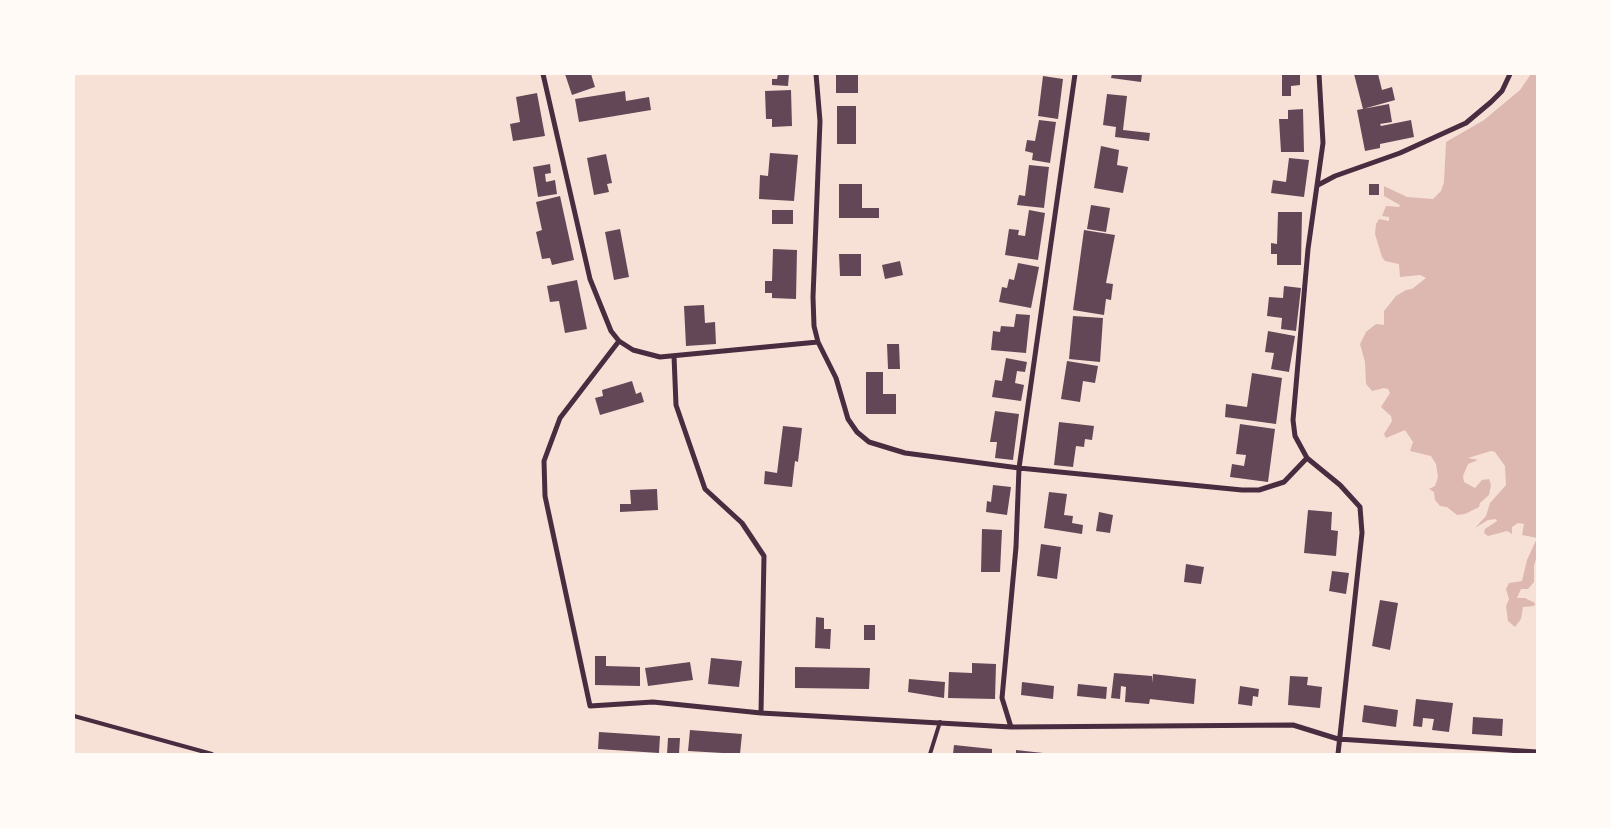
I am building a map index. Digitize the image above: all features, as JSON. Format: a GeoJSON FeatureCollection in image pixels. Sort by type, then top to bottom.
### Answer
{"type":"FeatureCollection","features":[{"type":"Feature","properties":{"kind":"street"},"geometry":{"type":"LineString","coordinates":[[543,74],[590,279],[611,330],[619,341],[633,350],[647,354],[674,356],[818,342]]}},
{"type":"Feature","properties":{"kind":"street"},"geometry":{"type":"LineString","coordinates":[[816,74],[820,121],[813,296],[814,326],[818,342],[836,378],[848,419],[857,432],[869,442],[905,453],[1018,468],[1259,490],[1284,482],[1307,458]]}},
{"type":"Feature","properties":{"kind":"street"},"geometry":{"type":"LineString","coordinates":[[1011,727],[1002,698],[1016,547],[1018,468],[1075,74]]}},
{"type":"Feature","properties":{"kind":"street"},"geometry":{"type":"LineString","coordinates":[[1319,74],[1323,126],[1318,184],[1308,249],[1294,401],[1296,436],[1307,458],[1352,496],[1360,507],[1361,512],[1362,533],[1338,738],[1338,754]]}},
{"type":"Feature","properties":{"kind":"street"},"geometry":{"type":"LineString","coordinates":[[1318,184],[1400,153],[1466,123],[1492,102],[1502,91],[1510,74]]}},
{"type":"Feature","properties":{"kind":"street"},"geometry":{"type":"LineString","coordinates":[[619,341],[560,418],[544,461],[545,496],[590,706],[653,702],[761,713],[1011,727],[1293,725],[1338,738],[1537,752]]}},
{"type":"Feature","properties":{"kind":"street"},"geometry":{"type":"LineString","coordinates":[[674,356],[676,405],[705,489],[742,523],[764,556],[761,713]]}},
{"type":"Feature","properties":{"kind":"lane"},"geometry":{"type":"LineString","coordinates":[[74,716],[212,754]]}},
{"type":"Feature","properties":{"kind":"lane"},"geometry":{"type":"LineString","coordinates":[[930,754],[940,722]]}},
{"type":"Feature","properties":{"kind":"shaded area"},"geometry":{"type":"Polygon","coordinates":[[[1531,74],[1537,74],[1537,538],[1522,535],[1524,524],[1518,523],[1512,527],[1512,534],[1507,531],[1488,536],[1484,533],[1485,529],[1497,521],[1496,519],[1488,520],[1475,528],[1486,516],[1490,503],[1506,485],[1505,466],[1495,452],[1491,451],[1468,458],[1478,460],[1468,464],[1463,476],[1464,482],[1475,488],[1482,480],[1489,479],[1491,485],[1489,495],[1480,503],[1479,507],[1465,514],[1457,515],[1447,507],[1440,506],[1435,500],[1434,492],[1429,489],[1435,486],[1438,477],[1436,464],[1431,456],[1410,451],[1413,442],[1405,430],[1386,438],[1384,434],[1392,421],[1391,416],[1381,407],[1390,393],[1388,389],[1384,388],[1372,391],[1366,384],[1365,362],[1360,344],[1366,332],[1376,324],[1384,325],[1384,311],[1396,296],[1412,289],[1426,278],[1420,275],[1400,277],[1399,264],[1385,261],[1382,257],[1375,234],[1376,224],[1379,219],[1389,221],[1389,217],[1382,216],[1386,206],[1399,207],[1400,205],[1384,196],[1384,186],[1407,197],[1433,199],[1441,191],[1444,182],[1446,142],[1484,120],[1520,90],[1531,74]]]}},
{"type":"Feature","properties":{"kind":"shaded area"},"geometry":{"type":"Polygon","coordinates":[[[1537,538],[1534,582],[1528,589],[1521,589],[1517,598],[1525,598],[1535,603],[1534,606],[1523,607],[1521,619],[1515,627],[1508,621],[1506,606],[1509,599],[1506,589],[1509,583],[1522,581],[1527,560],[1537,538]]]}},
{"type":"Feature","properties":{"kind":"building"},"geometry":{"type":"Polygon","coordinates":[[[565,74],[591,74],[595,87],[572,95],[565,74]]]}},
{"type":"Feature","properties":{"kind":"building"},"geometry":{"type":"Polygon","coordinates":[[[778,74],[789,74],[788,86],[772,85],[772,79],[777,79],[778,74]]]}},
{"type":"Feature","properties":{"kind":"building"},"geometry":{"type":"Polygon","coordinates":[[[836,74],[858,74],[858,93],[836,93],[836,74]]]}},
{"type":"Feature","properties":{"kind":"building"},"geometry":{"type":"Polygon","coordinates":[[[1112,74],[1142,74],[1141,82],[1111,78],[1112,74]]]}},
{"type":"Feature","properties":{"kind":"building"},"geometry":{"type":"Polygon","coordinates":[[[1282,74],[1300,74],[1300,85],[1291,86],[1291,96],[1282,96],[1282,74]]]}},
{"type":"Feature","properties":{"kind":"building"},"geometry":{"type":"Polygon","coordinates":[[[1354,74],[1378,74],[1382,90],[1392,87],[1395,100],[1363,109],[1354,74]]]}},
{"type":"Feature","properties":{"kind":"building"},"geometry":{"type":"Polygon","coordinates":[[[1043,76],[1063,79],[1058,119],[1038,116],[1043,76]]]}},
{"type":"Feature","properties":{"kind":"building"},"geometry":{"type":"Polygon","coordinates":[[[791,90],[792,126],[772,127],[772,119],[766,119],[765,91],[791,90]]]}},
{"type":"Feature","properties":{"kind":"building"},"geometry":{"type":"Polygon","coordinates":[[[625,91],[626,101],[649,97],[651,110],[579,122],[575,99],[625,91]]]}},
{"type":"Feature","properties":{"kind":"building"},"geometry":{"type":"Polygon","coordinates":[[[537,93],[545,136],[513,141],[510,124],[520,122],[516,97],[537,93]]]}},
{"type":"Feature","properties":{"kind":"building"},"geometry":{"type":"Polygon","coordinates":[[[1107,94],[1127,96],[1123,130],[1150,133],[1149,141],[1115,137],[1116,127],[1103,125],[1107,94]]]}},
{"type":"Feature","properties":{"kind":"building"},"geometry":{"type":"Polygon","coordinates":[[[1389,104],[1392,122],[1380,124],[1381,126],[1411,120],[1414,137],[1380,144],[1380,148],[1365,151],[1357,110],[1389,104]]]}},
{"type":"Feature","properties":{"kind":"building"},"geometry":{"type":"Polygon","coordinates":[[[837,106],[856,106],[856,144],[837,144],[837,106]]]}},
{"type":"Feature","properties":{"kind":"building"},"geometry":{"type":"Polygon","coordinates":[[[1303,109],[1304,152],[1281,152],[1279,119],[1288,119],[1288,110],[1303,109]]]}},
{"type":"Feature","properties":{"kind":"building"},"geometry":{"type":"Polygon","coordinates":[[[1039,120],[1056,122],[1050,163],[1032,160],[1033,153],[1025,151],[1027,140],[1035,141],[1039,120]]]}},
{"type":"Feature","properties":{"kind":"building"},"geometry":{"type":"Polygon","coordinates":[[[1101,146],[1119,150],[1117,165],[1128,167],[1123,193],[1094,188],[1101,146]]]}},
{"type":"Feature","properties":{"kind":"building"},"geometry":{"type":"Polygon","coordinates":[[[770,153],[798,155],[794,201],[759,199],[760,175],[768,176],[770,153]]]}},
{"type":"Feature","properties":{"kind":"building"},"geometry":{"type":"Polygon","coordinates":[[[606,154],[612,183],[607,184],[609,192],[594,195],[587,158],[606,154]]]}},
{"type":"Feature","properties":{"kind":"building"},"geometry":{"type":"Polygon","coordinates":[[[1289,158],[1309,160],[1304,197],[1271,193],[1273,180],[1286,182],[1289,158]]]}},
{"type":"Feature","properties":{"kind":"building"},"geometry":{"type":"Polygon","coordinates":[[[550,164],[551,173],[545,174],[546,182],[555,180],[557,194],[538,197],[533,167],[550,164]]]}},
{"type":"Feature","properties":{"kind":"building"},"geometry":{"type":"Polygon","coordinates":[[[1029,165],[1049,167],[1044,208],[1017,205],[1019,195],[1025,196],[1029,165]]]}},
{"type":"Feature","properties":{"kind":"building"},"geometry":{"type":"Polygon","coordinates":[[[839,184],[862,184],[862,208],[879,208],[879,218],[839,218],[839,184]]]}},
{"type":"Feature","properties":{"kind":"building"},"geometry":{"type":"Polygon","coordinates":[[[1369,184],[1379,184],[1379,195],[1369,195],[1369,184]]]}},
{"type":"Feature","properties":{"kind":"building"},"geometry":{"type":"Polygon","coordinates":[[[560,196],[574,260],[552,265],[550,258],[542,259],[536,232],[542,230],[536,202],[560,196]]]}},
{"type":"Feature","properties":{"kind":"building"},"geometry":{"type":"Polygon","coordinates":[[[1091,205],[1110,208],[1106,232],[1087,229],[1091,205]]]}},
{"type":"Feature","properties":{"kind":"building"},"geometry":{"type":"Polygon","coordinates":[[[772,210],[793,210],[793,224],[772,224],[772,210]]]}},
{"type":"Feature","properties":{"kind":"building"},"geometry":{"type":"Polygon","coordinates":[[[1029,210],[1045,213],[1038,260],[1005,255],[1009,229],[1019,230],[1018,235],[1025,236],[1029,210]]]}},
{"type":"Feature","properties":{"kind":"building"},"geometry":{"type":"Polygon","coordinates":[[[1278,212],[1302,212],[1301,265],[1277,265],[1277,254],[1271,254],[1271,243],[1277,244],[1278,212]]]}},
{"type":"Feature","properties":{"kind":"building"},"geometry":{"type":"Polygon","coordinates":[[[620,229],[629,277],[614,280],[605,232],[620,229]]]}},
{"type":"Feature","properties":{"kind":"building"},"geometry":{"type":"Polygon","coordinates":[[[1084,230],[1115,235],[1106,283],[1113,284],[1111,300],[1106,299],[1104,315],[1073,310],[1084,230]]]}},
{"type":"Feature","properties":{"kind":"building"},"geometry":{"type":"Polygon","coordinates":[[[773,249],[797,250],[796,299],[772,298],[772,293],[765,293],[765,281],[772,281],[773,249]]]}},
{"type":"Feature","properties":{"kind":"building"},"geometry":{"type":"Polygon","coordinates":[[[839,254],[861,254],[861,276],[840,276],[839,254]]]}},
{"type":"Feature","properties":{"kind":"building"},"geometry":{"type":"Polygon","coordinates":[[[900,261],[903,275],[885,279],[882,265],[900,261]]]}},
{"type":"Feature","properties":{"kind":"building"},"geometry":{"type":"Polygon","coordinates":[[[1018,263],[1039,267],[1031,308],[999,302],[1002,287],[1007,288],[1009,279],[1014,280],[1018,263]]]}},
{"type":"Feature","properties":{"kind":"building"},"geometry":{"type":"Polygon","coordinates":[[[577,280],[587,329],[565,333],[559,301],[550,302],[547,286],[577,280]]]}},
{"type":"Feature","properties":{"kind":"building"},"geometry":{"type":"Polygon","coordinates":[[[1284,286],[1301,288],[1296,331],[1281,329],[1282,318],[1267,316],[1269,297],[1283,298],[1284,286]]]}},
{"type":"Feature","properties":{"kind":"building"},"geometry":{"type":"Polygon","coordinates":[[[704,305],[705,323],[715,322],[716,344],[686,346],[684,306],[704,305]]]}},
{"type":"Feature","properties":{"kind":"building"},"geometry":{"type":"Polygon","coordinates":[[[1016,314],[1030,315],[1026,353],[991,350],[993,331],[1000,332],[1001,326],[1014,327],[1016,314]]]}},
{"type":"Feature","properties":{"kind":"building"},"geometry":{"type":"Polygon","coordinates":[[[1073,316],[1103,318],[1100,362],[1069,359],[1073,316]]]}},
{"type":"Feature","properties":{"kind":"building"},"geometry":{"type":"Polygon","coordinates":[[[1268,331],[1295,336],[1289,372],[1271,369],[1274,353],[1265,352],[1268,331]]]}},
{"type":"Feature","properties":{"kind":"building"},"geometry":{"type":"Polygon","coordinates":[[[887,344],[899,344],[900,369],[888,369],[887,344]]]}},
{"type":"Feature","properties":{"kind":"building"},"geometry":{"type":"Polygon","coordinates":[[[1006,358],[1027,362],[1025,372],[1017,371],[1015,383],[1024,385],[1021,401],[992,397],[995,380],[1002,381],[1006,358]]]}},
{"type":"Feature","properties":{"kind":"building"},"geometry":{"type":"Polygon","coordinates":[[[1067,361],[1098,366],[1095,383],[1083,381],[1080,402],[1061,399],[1067,361]]]}},
{"type":"Feature","properties":{"kind":"building"},"geometry":{"type":"Polygon","coordinates":[[[866,372],[883,372],[883,394],[896,394],[896,414],[866,414],[866,372]]]}},
{"type":"Feature","properties":{"kind":"building"},"geometry":{"type":"Polygon","coordinates":[[[1252,373],[1282,378],[1276,424],[1225,417],[1226,404],[1247,407],[1252,373]]]}},
{"type":"Feature","properties":{"kind":"building"},"geometry":{"type":"Polygon","coordinates":[[[632,381],[636,394],[641,392],[644,402],[600,415],[595,398],[603,396],[602,390],[632,381]]]}},
{"type":"Feature","properties":{"kind":"building"},"geometry":{"type":"Polygon","coordinates":[[[995,411],[1019,414],[1013,460],[995,458],[997,442],[990,442],[995,411]]]}},
{"type":"Feature","properties":{"kind":"building"},"geometry":{"type":"Polygon","coordinates":[[[1059,422],[1094,426],[1092,440],[1085,439],[1084,447],[1076,446],[1073,467],[1054,465],[1059,422]]]}},
{"type":"Feature","properties":{"kind":"building"},"geometry":{"type":"Polygon","coordinates":[[[1240,424],[1275,429],[1268,482],[1230,477],[1232,464],[1244,466],[1246,455],[1236,454],[1240,424]]]}},
{"type":"Feature","properties":{"kind":"building"},"geometry":{"type":"Polygon","coordinates":[[[783,426],[802,428],[798,462],[795,461],[792,487],[764,484],[765,471],[777,473],[783,426]]]}},
{"type":"Feature","properties":{"kind":"building"},"geometry":{"type":"Polygon","coordinates":[[[993,485],[1011,487],[1007,515],[986,512],[987,501],[991,502],[993,485]]]}},
{"type":"Feature","properties":{"kind":"building"},"geometry":{"type":"Polygon","coordinates":[[[657,489],[658,510],[620,512],[620,504],[631,504],[630,490],[657,489]]]}},
{"type":"Feature","properties":{"kind":"building"},"geometry":{"type":"Polygon","coordinates":[[[1049,492],[1067,494],[1064,515],[1073,516],[1072,523],[1083,525],[1082,534],[1044,528],[1049,492]]]}},
{"type":"Feature","properties":{"kind":"building"},"geometry":{"type":"Polygon","coordinates":[[[1308,510],[1332,512],[1331,530],[1338,531],[1336,556],[1304,553],[1308,510]]]}},
{"type":"Feature","properties":{"kind":"building"},"geometry":{"type":"Polygon","coordinates":[[[1099,512],[1113,515],[1110,533],[1096,531],[1099,512]]]}},
{"type":"Feature","properties":{"kind":"building"},"geometry":{"type":"Polygon","coordinates":[[[982,529],[1002,530],[1000,572],[981,572],[982,529]]]}},
{"type":"Feature","properties":{"kind":"building"},"geometry":{"type":"Polygon","coordinates":[[[1041,544],[1061,547],[1057,579],[1037,576],[1041,544]]]}},
{"type":"Feature","properties":{"kind":"building"},"geometry":{"type":"Polygon","coordinates":[[[1186,564],[1204,567],[1201,584],[1184,582],[1186,564]]]}},
{"type":"Feature","properties":{"kind":"building"},"geometry":{"type":"Polygon","coordinates":[[[1332,571],[1349,573],[1346,594],[1329,591],[1332,571]]]}},
{"type":"Feature","properties":{"kind":"building"},"geometry":{"type":"Polygon","coordinates":[[[1380,600],[1398,603],[1390,650],[1372,646],[1380,600]]]}},
{"type":"Feature","properties":{"kind":"building"},"geometry":{"type":"Polygon","coordinates":[[[816,617],[824,618],[824,629],[831,629],[830,649],[815,648],[816,617]]]}},
{"type":"Feature","properties":{"kind":"building"},"geometry":{"type":"Polygon","coordinates":[[[864,625],[875,625],[875,640],[864,640],[864,625]]]}},
{"type":"Feature","properties":{"kind":"building"},"geometry":{"type":"Polygon","coordinates":[[[595,656],[606,656],[606,666],[640,667],[640,686],[595,685],[595,656]]]}},
{"type":"Feature","properties":{"kind":"building"},"geometry":{"type":"Polygon","coordinates":[[[711,658],[742,661],[739,687],[708,684],[711,658]]]}},
{"type":"Feature","properties":{"kind":"building"},"geometry":{"type":"Polygon","coordinates":[[[690,662],[693,680],[648,686],[645,668],[690,662]]]}},
{"type":"Feature","properties":{"kind":"building"},"geometry":{"type":"Polygon","coordinates":[[[972,663],[996,664],[995,699],[948,698],[949,672],[972,673],[972,663]]]}},
{"type":"Feature","properties":{"kind":"building"},"geometry":{"type":"Polygon","coordinates":[[[795,667],[870,668],[869,689],[795,688],[795,667]]]}},
{"type":"Feature","properties":{"kind":"building"},"geometry":{"type":"Polygon","coordinates":[[[1114,673],[1152,676],[1152,683],[1153,674],[1196,679],[1194,704],[1150,699],[1149,704],[1125,702],[1126,687],[1121,686],[1120,699],[1111,698],[1114,673]]]}},
{"type":"Feature","properties":{"kind":"building"},"geometry":{"type":"Polygon","coordinates":[[[1290,676],[1308,677],[1307,685],[1322,687],[1320,708],[1288,705],[1290,676]]]}},
{"type":"Feature","properties":{"kind":"building"},"geometry":{"type":"Polygon","coordinates":[[[909,679],[945,682],[944,698],[908,692],[909,679]]]}},
{"type":"Feature","properties":{"kind":"building"},"geometry":{"type":"Polygon","coordinates":[[[1022,682],[1054,686],[1053,699],[1021,695],[1022,682]]]}},
{"type":"Feature","properties":{"kind":"building"},"geometry":{"type":"Polygon","coordinates":[[[1078,684],[1107,687],[1106,699],[1077,696],[1078,684]]]}},
{"type":"Feature","properties":{"kind":"building"},"geometry":{"type":"Polygon","coordinates":[[[1240,686],[1259,689],[1258,697],[1253,696],[1252,706],[1238,704],[1240,686]]]}},
{"type":"Feature","properties":{"kind":"building"},"geometry":{"type":"Polygon","coordinates":[[[1416,699],[1453,703],[1449,732],[1432,730],[1434,719],[1423,718],[1422,727],[1413,726],[1416,699]]]}},
{"type":"Feature","properties":{"kind":"building"},"geometry":{"type":"Polygon","coordinates":[[[1364,705],[1398,710],[1396,727],[1362,722],[1364,705]]]}},
{"type":"Feature","properties":{"kind":"building"},"geometry":{"type":"Polygon","coordinates":[[[1473,717],[1503,719],[1502,736],[1472,734],[1473,717]]]}},
{"type":"Feature","properties":{"kind":"building"},"geometry":{"type":"Polygon","coordinates":[[[690,730],[742,734],[740,754],[688,751],[690,730]]]}},
{"type":"Feature","properties":{"kind":"building"},"geometry":{"type":"Polygon","coordinates":[[[599,732],[660,736],[659,753],[598,749],[599,732]]]}},
{"type":"Feature","properties":{"kind":"building"},"geometry":{"type":"Polygon","coordinates":[[[668,738],[680,738],[679,754],[667,754],[668,738]]]}},
{"type":"Feature","properties":{"kind":"building"},"geometry":{"type":"Polygon","coordinates":[[[954,745],[992,749],[992,754],[953,754],[954,745]]]}},
{"type":"Feature","properties":{"kind":"building"},"geometry":{"type":"Polygon","coordinates":[[[1016,750],[1043,753],[1043,754],[1016,754],[1016,750]]]}}]}
